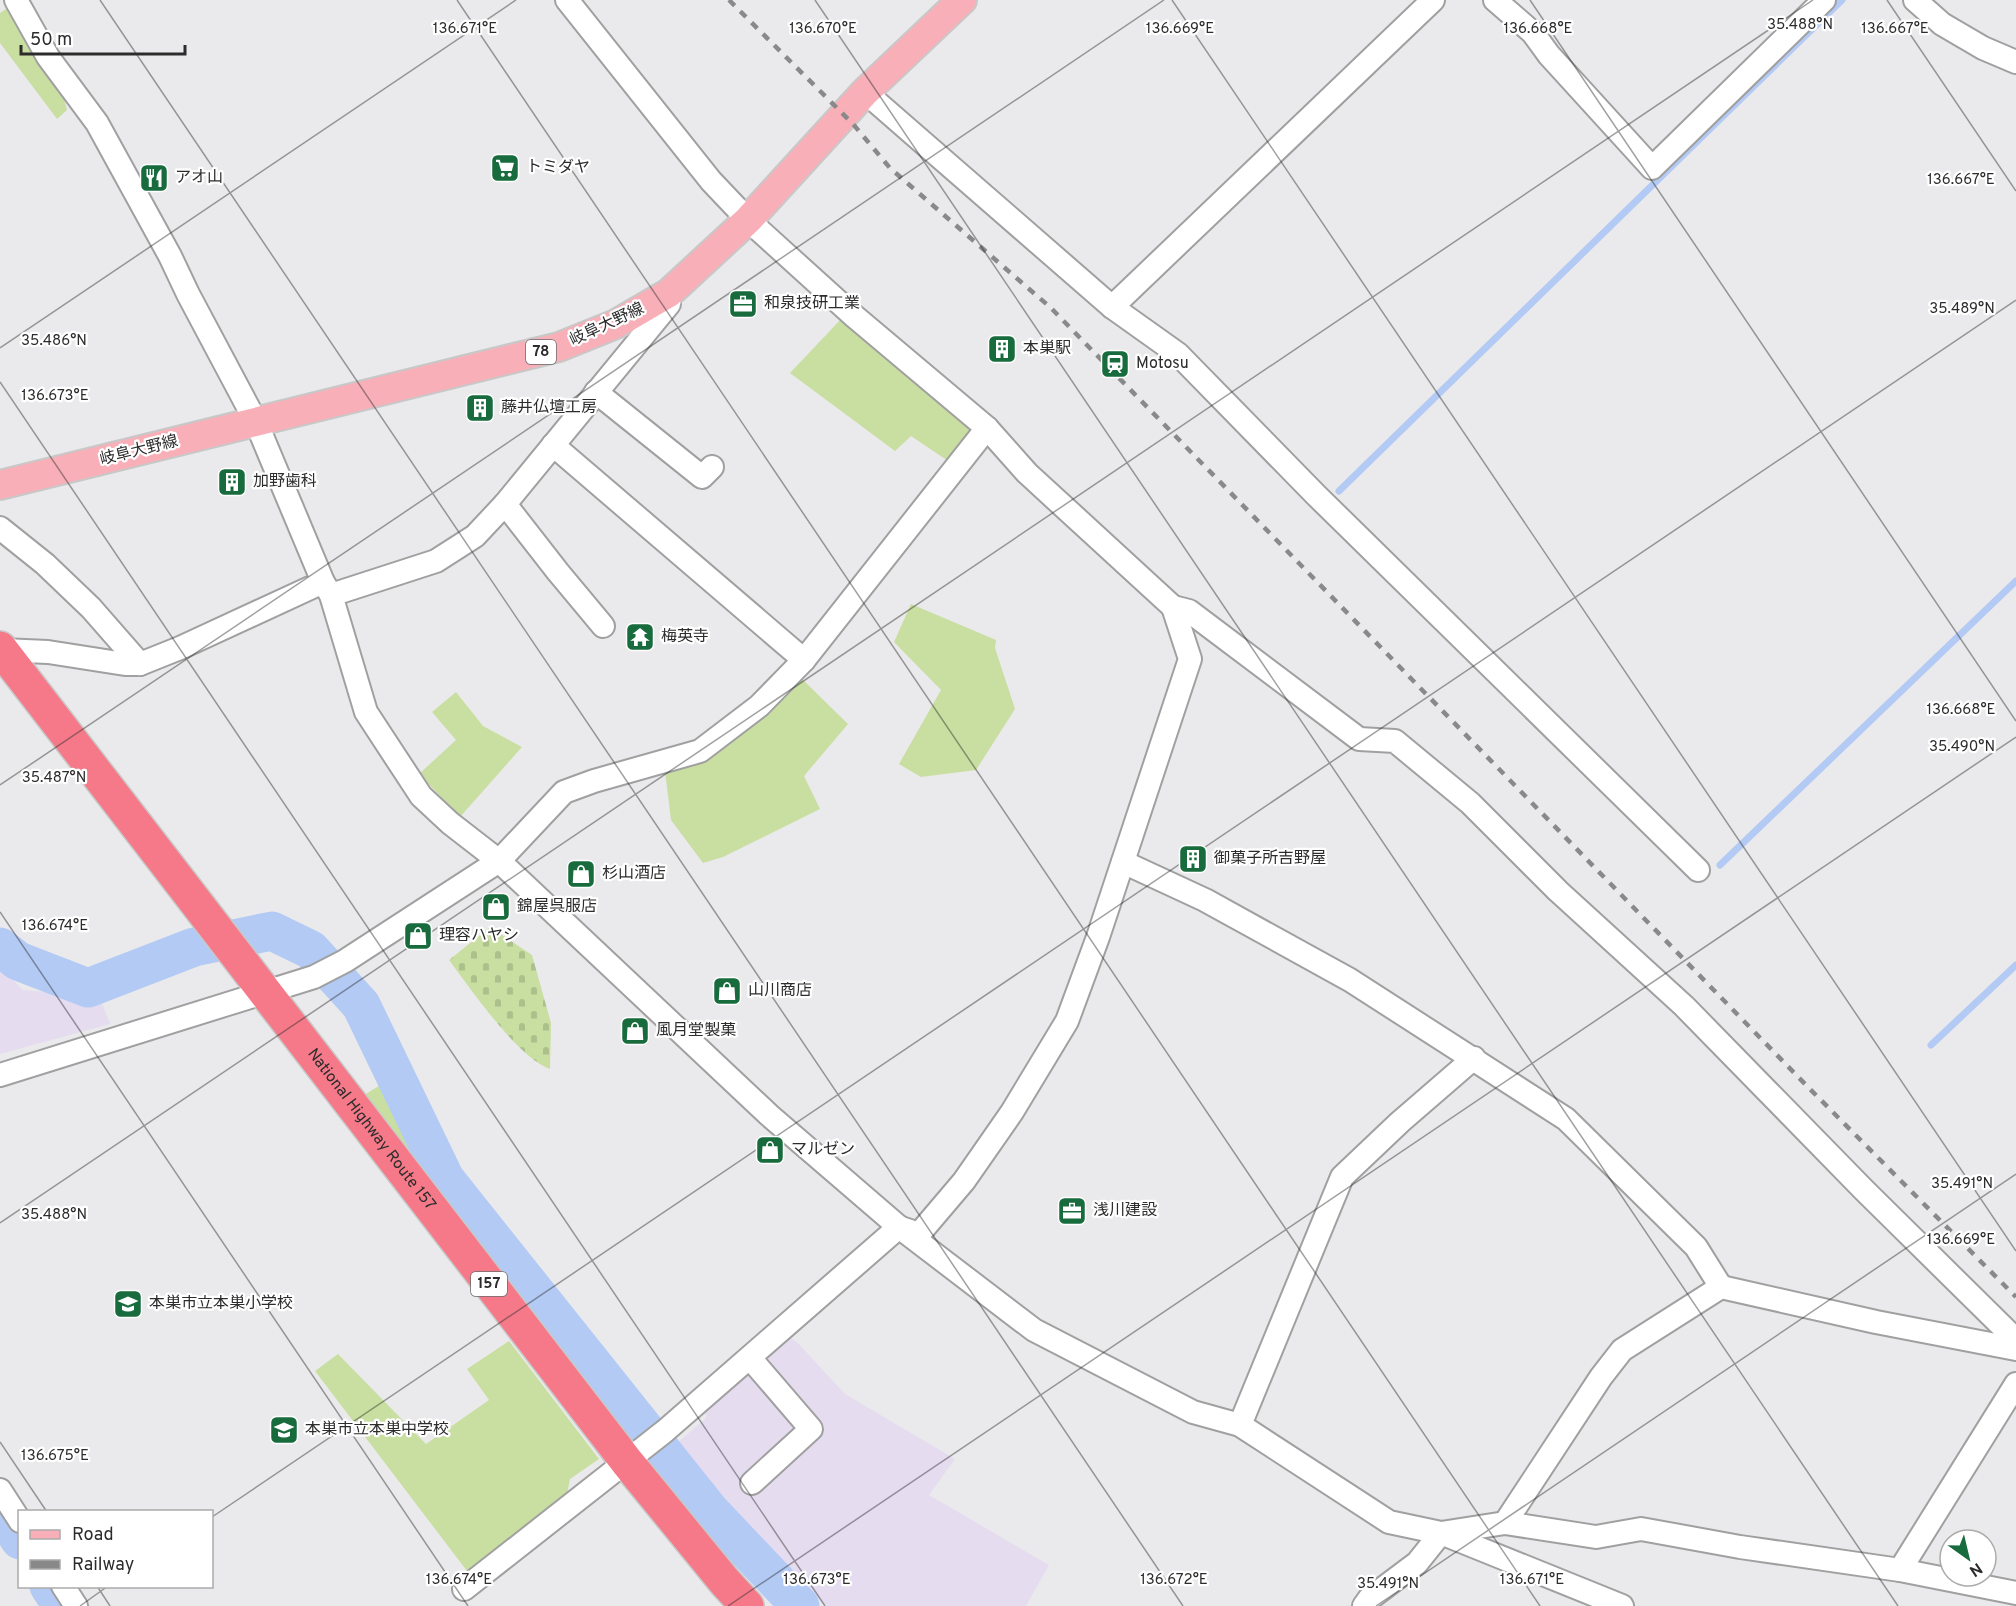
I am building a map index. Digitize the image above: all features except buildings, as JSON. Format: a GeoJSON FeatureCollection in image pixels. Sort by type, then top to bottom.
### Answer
{"type":"FeatureCollection","features":[{"type":"Feature","properties":{"kind":"highway","name":"National Highway Route 157"},"geometry":{"type":"LineString","coordinates":[[1,649],[437,1217],[636,1455],[725,1582],[747,1606]]}},
{"type":"Feature","properties":{"kind":"main road","name":"岐阜大野線"},"geometry":{"type":"LineString","coordinates":[[0,485],[559,347],[616,324],[669,293],[748,220],[865,92],[962,0]]}},
{"type":"Feature","properties":{"kind":"street"},"geometry":{"type":"LineString","coordinates":[[16,0],[48,57],[97,123],[170,256],[256,422],[327,589],[366,712],[421,796],[450,823],[499,861],[746,1094],[899,1227],[1035,1330],[1194,1412],[1240,1425],[1389,1522],[1441,1533],[1622,1606]]}},
{"type":"Feature","properties":{"kind":"street"},"geometry":{"type":"LineString","coordinates":[[567,0],[711,181],[748,220],[854,316],[987,428],[1027,473],[1173,607],[1189,611],[1359,739],[1395,741],[1470,803],[1558,891],[1684,1006],[1864,1190],[2016,1340]]}},
{"type":"Feature","properties":{"kind":"street"},"geometry":{"type":"LineString","coordinates":[[1112,307],[1433,0]]}},
{"type":"Feature","properties":{"kind":"street"},"geometry":{"type":"LineString","coordinates":[[1495,0],[1533,33],[1549,55],[1652,168],[1824,0]]}},
{"type":"Feature","properties":{"kind":"street"},"geometry":{"type":"LineString","coordinates":[[1915,0],[1942,24],[1983,48],[2016,62]]}},
{"type":"Feature","properties":{"kind":"street"},"geometry":{"type":"LineString","coordinates":[[865,92],[1112,307],[1178,354],[1316,495],[1698,870]]}},
{"type":"Feature","properties":{"kind":"street"},"geometry":{"type":"LineString","coordinates":[[1,649],[48,652],[125,664],[140,663],[327,589],[436,561],[475,536],[505,504],[669,304],[669,293]]}},
{"type":"Feature","properties":{"kind":"street"},"geometry":{"type":"LineString","coordinates":[[596,392],[702,477],[712,467]]}},
{"type":"Feature","properties":{"kind":"street"},"geometry":{"type":"LineString","coordinates":[[0,1075],[314,977],[345,961],[499,861],[564,792],[594,781],[700,751],[759,706],[804,660],[987,428]]}},
{"type":"Feature","properties":{"kind":"street"},"geometry":{"type":"LineString","coordinates":[[553,445],[804,660]]}},
{"type":"Feature","properties":{"kind":"street"},"geometry":{"type":"LineString","coordinates":[[505,504],[603,626]]}},
{"type":"Feature","properties":{"kind":"street"},"geometry":{"type":"LineString","coordinates":[[0,528],[45,564],[91,608],[140,663]]}},
{"type":"Feature","properties":{"kind":"street"},"geometry":{"type":"LineString","coordinates":[[899,1227],[919,1234],[964,1181],[1012,1112],[1067,1022],[1098,937],[1190,659],[1173,607]]}},
{"type":"Feature","properties":{"kind":"street"},"geometry":{"type":"LineString","coordinates":[[1123,862],[1205,900],[1350,980],[1566,1119],[1696,1247],[1721,1287]]}},
{"type":"Feature","properties":{"kind":"street"},"geometry":{"type":"LineString","coordinates":[[1240,1425],[1342,1177],[1400,1122],[1474,1059]]}},
{"type":"Feature","properties":{"kind":"street"},"geometry":{"type":"LineString","coordinates":[[464,1589],[665,1431],[899,1227]]}},
{"type":"Feature","properties":{"kind":"street"},"geometry":{"type":"LineString","coordinates":[[1505,1523],[1601,1377],[1622,1350],[1721,1287],[1876,1322],[2016,1349]]}},
{"type":"Feature","properties":{"kind":"street"},"geometry":{"type":"LineString","coordinates":[[750,1358],[811,1429],[752,1483]]}},
{"type":"Feature","properties":{"kind":"street"},"geometry":{"type":"LineString","coordinates":[[1900,1570],[2016,1384]]}},
{"type":"Feature","properties":{"kind":"street"},"geometry":{"type":"LineString","coordinates":[[0,1490],[18,1518]]}},
{"type":"Feature","properties":{"kind":"street"},"geometry":{"type":"LineString","coordinates":[[1365,1606],[1369,1599],[1417,1563],[1441,1533],[1505,1523],[1596,1537],[1641,1529],[1900,1570],[2016,1593]]}},
{"type":"Feature","properties":{"kind":"street"},"geometry":{"type":"LineString","coordinates":[[64,1588],[76,1606]]}},
{"type":"Feature","properties":{"kind":"shaded area"},"geometry":{"type":"Polygon","coordinates":[[[0,968],[23,990],[100,997],[110,1024],[0,1054],[0,968]]]}},
{"type":"Feature","properties":{"kind":"shaded area"},"geometry":{"type":"Polygon","coordinates":[[[785,1335],[797,1342],[845,1394],[955,1459],[929,1495],[1049,1565],[1026,1606],[826,1606],[675,1445],[706,1418],[707,1404],[785,1335]]]}},
{"type":"Feature","properties":{"kind":"green space"},"geometry":{"type":"Polygon","coordinates":[[[10,6],[64,99],[67,110],[57,119],[0,43],[0,13],[10,6]]]}},
{"type":"Feature","properties":{"kind":"green space"},"geometry":{"type":"Polygon","coordinates":[[[844,316],[976,433],[951,463],[911,436],[895,451],[790,373],[844,316]]]}},
{"type":"Feature","properties":{"kind":"green space"},"geometry":{"type":"Polygon","coordinates":[[[911,604],[996,640],[995,648],[1015,709],[976,770],[921,777],[899,764],[941,690],[894,642],[911,604]]]}},
{"type":"Feature","properties":{"kind":"green space"},"geometry":{"type":"Polygon","coordinates":[[[800,677],[848,724],[804,776],[820,809],[723,857],[703,863],[671,820],[665,771],[800,677]]]}},
{"type":"Feature","properties":{"kind":"green space"},"geometry":{"type":"Polygon","coordinates":[[[456,692],[483,726],[522,747],[460,817],[419,774],[456,740],[432,712],[456,692]]]}},
{"type":"Feature","properties":{"kind":"green space"},"geometry":{"type":"Polygon","coordinates":[[[490,927],[532,955],[551,1023],[550,1069],[524,1051],[495,1021],[449,960],[490,927]]]}},
{"type":"Feature","properties":{"kind":"green space"},"geometry":{"type":"Polygon","coordinates":[[[387,1081],[425,1149],[424,1169],[364,1095],[387,1081]]]}},
{"type":"Feature","properties":{"kind":"green space"},"geometry":{"type":"Polygon","coordinates":[[[509,1341],[599,1459],[570,1479],[567,1494],[467,1571],[315,1371],[338,1354],[426,1444],[489,1400],[467,1369],[509,1341]]]}},
{"type":"Feature","properties":{"kind":"waterway"},"geometry":{"type":"LineString","coordinates":[[1339,491],[1842,0]]}},
{"type":"Feature","properties":{"kind":"waterway"},"geometry":{"type":"LineString","coordinates":[[1720,865],[2016,581]]}},
{"type":"Feature","properties":{"kind":"waterway"},"geometry":{"type":"LineString","coordinates":[[0,947],[18,961],[88,988],[194,947],[272,931],[311,950],[361,1005],[445,1179],[709,1510],[800,1606]]}},
{"type":"Feature","properties":{"kind":"waterway"},"geometry":{"type":"LineString","coordinates":[[1931,1045],[2016,965]]}},
{"type":"Feature","properties":{"kind":"waterway"},"geometry":{"type":"LineString","coordinates":[[0,1509],[18,1537]]}},
{"type":"Feature","properties":{"kind":"waterway"},"geometry":{"type":"LineString","coordinates":[[50,1588],[62,1606]]}},
{"type":"Feature","properties":{"kind":"railway"},"geometry":{"type":"LineString","coordinates":[[729,0],[853,124],[890,168],[1051,308],[1806,1085],[2016,1297]]}},
{"type":"Feature","properties":{"kind":"place","name":"トミダヤ"},"geometry":{"type":"Point","coordinates":[505,168]}},
{"type":"Feature","properties":{"kind":"place","name":"アオ山"},"geometry":{"type":"Point","coordinates":[154,178]}},
{"type":"Feature","properties":{"kind":"place","name":"和泉技研工業"},"geometry":{"type":"Point","coordinates":[743,304]}},
{"type":"Feature","properties":{"kind":"place","name":"本巣駅"},"geometry":{"type":"Point","coordinates":[1002,349]}},
{"type":"Feature","properties":{"kind":"place","name":"Motosu"},"geometry":{"type":"Point","coordinates":[1115,364]}},
{"type":"Feature","properties":{"kind":"place","name":"藤井仏壇工房"},"geometry":{"type":"Point","coordinates":[480,408]}},
{"type":"Feature","properties":{"kind":"place","name":"加野歯科"},"geometry":{"type":"Point","coordinates":[232,482]}},
{"type":"Feature","properties":{"kind":"place","name":"梅英寺"},"geometry":{"type":"Point","coordinates":[640,637]}},
{"type":"Feature","properties":{"kind":"place","name":"御菓子所吉野屋"},"geometry":{"type":"Point","coordinates":[1193,859]}},
{"type":"Feature","properties":{"kind":"place","name":"杉山酒店"},"geometry":{"type":"Point","coordinates":[581,874]}},
{"type":"Feature","properties":{"kind":"place","name":"錦屋呉服店"},"geometry":{"type":"Point","coordinates":[496,907]}},
{"type":"Feature","properties":{"kind":"place","name":"理容ハヤシ"},"geometry":{"type":"Point","coordinates":[418,936]}},
{"type":"Feature","properties":{"kind":"place","name":"山川商店"},"geometry":{"type":"Point","coordinates":[727,991]}},
{"type":"Feature","properties":{"kind":"place","name":"風月堂製菓"},"geometry":{"type":"Point","coordinates":[635,1031]}},
{"type":"Feature","properties":{"kind":"place","name":"マルゼン"},"geometry":{"type":"Point","coordinates":[770,1150]}},
{"type":"Feature","properties":{"kind":"place","name":"浅川建設"},"geometry":{"type":"Point","coordinates":[1072,1211]}},
{"type":"Feature","properties":{"kind":"place","name":"本巣市立本巣小学校"},"geometry":{"type":"Point","coordinates":[128,1304]}},
{"type":"Feature","properties":{"kind":"place","name":"本巣市立本巣中学校"},"geometry":{"type":"Point","coordinates":[284,1430]}}]}
